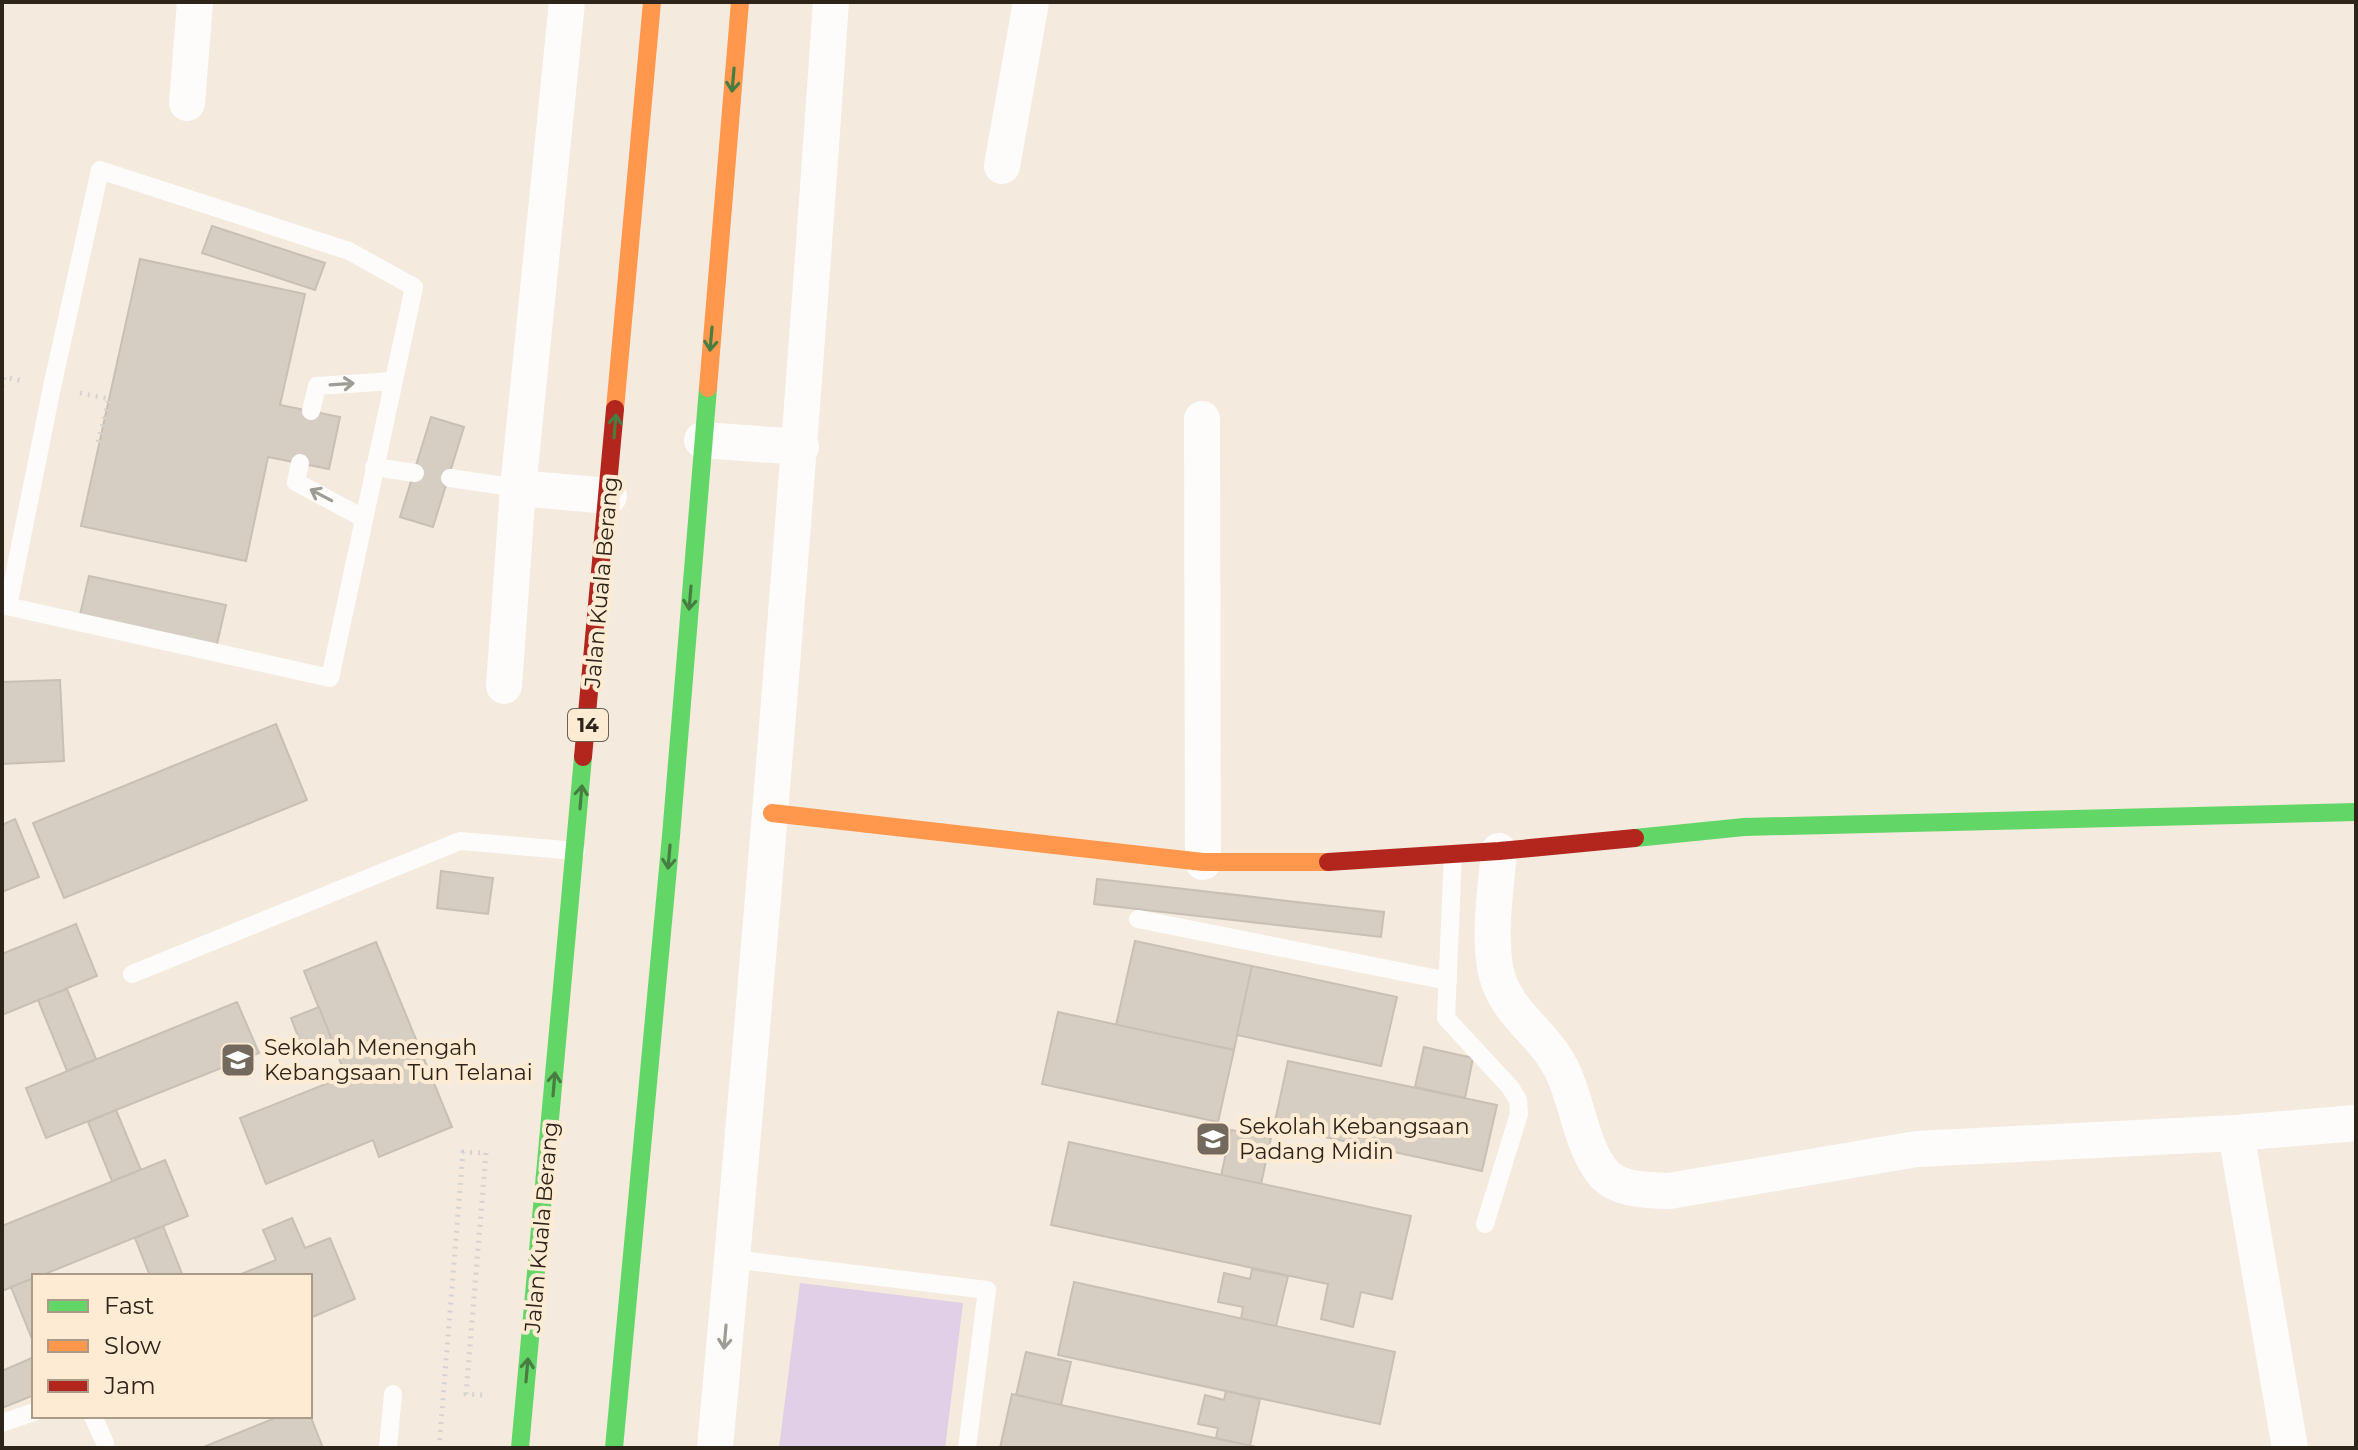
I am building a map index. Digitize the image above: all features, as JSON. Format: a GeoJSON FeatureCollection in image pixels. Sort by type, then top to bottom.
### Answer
{"type":"FeatureCollection","features":[{"type":"Feature","properties":{"kind":"main road","name":"Jalan Kuala Berang"},"geometry":{"type":"LineString","coordinates":[[520,1448],[652,2]]}},
{"type":"Feature","properties":{"kind":"main road"},"geometry":{"type":"LineString","coordinates":[[614,1448],[672,820],[740,2]]}},
{"type":"Feature","properties":{"kind":"main road"},"geometry":{"type":"LineString","coordinates":[[772,813],[1203,862],[1342,862],[1499,851],[1744,827],[2356,812]]}},
{"type":"Feature","properties":{"kind":"street"},"geometry":{"type":"LineString","coordinates":[[187,103],[195,2]]}},
{"type":"Feature","properties":{"kind":"street"},"geometry":{"type":"LineString","coordinates":[[504,686],[518,488],[567,2]]}},
{"type":"Feature","properties":{"kind":"street"},"geometry":{"type":"LineString","coordinates":[[715,1448],[772,813],[831,2]]}},
{"type":"Feature","properties":{"kind":"street"},"geometry":{"type":"LineString","coordinates":[[1002,166],[1031,2]]}},
{"type":"Feature","properties":{"kind":"street"},"geometry":{"type":"LineString","coordinates":[[1202,419],[1203,862]]}},
{"type":"Feature","properties":{"kind":"street"},"geometry":{"type":"LineString","coordinates":[[702,440],[801,447]]}},
{"type":"Feature","properties":{"kind":"street"},"geometry":{"type":"LineString","coordinates":[[518,488],[609,496]]}},
{"type":"Feature","properties":{"kind":"street"},"geometry":{"type":"LineString","coordinates":[[1499,851],[1492,938],[1495,969],[1506,998],[1520,1019],[1546,1044],[1562,1068],[1585,1140],[1606,1176],[1636,1190],[1669,1191],[1917,1149],[2236,1133],[2356,1123]]}},
{"type":"Feature","properties":{"kind":"street"},"geometry":{"type":"LineString","coordinates":[[2236,1133],[2290,1448]]}},
{"type":"Feature","properties":{"kind":"lane"},"geometry":{"type":"LineString","coordinates":[[100,170],[349,251],[414,287],[393,381],[330,678],[5,605],[100,170]]}},
{"type":"Feature","properties":{"kind":"lane"},"geometry":{"type":"LineString","coordinates":[[311,411],[317,386],[393,381]]}},
{"type":"Feature","properties":{"kind":"lane"},"geometry":{"type":"LineString","coordinates":[[300,463],[296,482],[363,518]]}},
{"type":"Feature","properties":{"kind":"lane"},"geometry":{"type":"LineString","coordinates":[[374,467],[415,473]]}},
{"type":"Feature","properties":{"kind":"lane"},"geometry":{"type":"LineString","coordinates":[[450,478],[518,488]]}},
{"type":"Feature","properties":{"kind":"lane"},"geometry":{"type":"LineString","coordinates":[[132,974],[460,841],[576,851]]}},
{"type":"Feature","properties":{"kind":"lane"},"geometry":{"type":"LineString","coordinates":[[1453,854],[1446,1018],[1510,1087],[1518,1100],[1519,1114],[1485,1224]]}},
{"type":"Feature","properties":{"kind":"lane"},"geometry":{"type":"LineString","coordinates":[[1138,919],[1448,981]]}},
{"type":"Feature","properties":{"kind":"lane"},"geometry":{"type":"LineString","coordinates":[[732,1259],[987,1290],[967,1448]]}},
{"type":"Feature","properties":{"kind":"lane"},"geometry":{"type":"LineString","coordinates":[[388,1448],[393,1394]]}},
{"type":"Feature","properties":{"kind":"lane"},"geometry":{"type":"LineString","coordinates":[[2,1423],[32,1413]]}},
{"type":"Feature","properties":{"kind":"lane"},"geometry":{"type":"LineString","coordinates":[[94,1418],[101,1446]]}},
{"type":"Feature","properties":{"kind":"path"},"geometry":{"type":"LineString","coordinates":[[439,1448],[463,1152],[486,1153],[466,1394]]}},
{"type":"Feature","properties":{"kind":"shaded area"},"geometry":{"type":"Polygon","coordinates":[[[800,1283],[963,1303],[945,1448],[779,1448],[800,1283]]]}},
{"type":"Feature","properties":{"kind":"building"},"geometry":{"type":"Polygon","coordinates":[[[212,226],[325,263],[315,290],[202,253],[212,226]]]}},
{"type":"Feature","properties":{"kind":"building"},"geometry":{"type":"Polygon","coordinates":[[[140,259],[305,294],[280,405],[340,417],[329,469],[268,457],[246,561],[81,526],[140,259]]]}},
{"type":"Feature","properties":{"kind":"building"},"geometry":{"type":"Polygon","coordinates":[[[431,417],[464,427],[433,527],[400,517],[431,417]]]}},
{"type":"Feature","properties":{"kind":"building"},"geometry":{"type":"Polygon","coordinates":[[[89,576],[226,605],[216,648],[79,619],[89,576]]]}},
{"type":"Feature","properties":{"kind":"building"},"geometry":{"type":"Polygon","coordinates":[[[60,680],[64,761],[2,764],[2,682],[60,680]]]}},
{"type":"Feature","properties":{"kind":"building"},"geometry":{"type":"Polygon","coordinates":[[[276,724],[307,800],[64,898],[33,823],[276,724]]]}},
{"type":"Feature","properties":{"kind":"building"},"geometry":{"type":"Polygon","coordinates":[[[15,819],[39,877],[2,892],[2,825],[15,819]]]}},
{"type":"Feature","properties":{"kind":"building"},"geometry":{"type":"Polygon","coordinates":[[[441,871],[493,878],[488,914],[437,908],[441,871]]]}},
{"type":"Feature","properties":{"kind":"building"},"geometry":{"type":"Polygon","coordinates":[[[1097,879],[1384,912],[1381,937],[1094,904],[1097,879]]]}},
{"type":"Feature","properties":{"kind":"building"},"geometry":{"type":"Polygon","coordinates":[[[76,924],[97,976],[2,1015],[2,954],[76,924]]]}},
{"type":"Feature","properties":{"kind":"building"},"geometry":{"type":"Polygon","coordinates":[[[1135,941],[1252,966],[1234,1050],[1116,1025],[1135,941]]]}},
{"type":"Feature","properties":{"kind":"building"},"geometry":{"type":"Polygon","coordinates":[[[376,942],[452,1127],[379,1157],[373,1140],[266,1184],[240,1118],[346,1076],[304,971],[376,942]]]}},
{"type":"Feature","properties":{"kind":"building"},"geometry":{"type":"Polygon","coordinates":[[[1252,966],[1397,997],[1381,1066],[1237,1035],[1252,966]]]}},
{"type":"Feature","properties":{"kind":"building"},"geometry":{"type":"Polygon","coordinates":[[[67,989],[96,1059],[67,1071],[38,1000],[67,989]]]}},
{"type":"Feature","properties":{"kind":"building"},"geometry":{"type":"Polygon","coordinates":[[[237,1002],[259,1053],[46,1138],[26,1088],[237,1002]]]}},
{"type":"Feature","properties":{"kind":"building"},"geometry":{"type":"Polygon","coordinates":[[[319,1007],[334,1045],[306,1057],[291,1018],[319,1007]]]}},
{"type":"Feature","properties":{"kind":"building"},"geometry":{"type":"Polygon","coordinates":[[[1058,1012],[1234,1050],[1218,1122],[1042,1084],[1058,1012]]]}},
{"type":"Feature","properties":{"kind":"building"},"geometry":{"type":"Polygon","coordinates":[[[1424,1047],[1473,1058],[1465,1098],[1415,1087],[1424,1047]]]}},
{"type":"Feature","properties":{"kind":"building"},"geometry":{"type":"Polygon","coordinates":[[[1288,1061],[1497,1105],[1482,1171],[1274,1126],[1288,1061]]]}},
{"type":"Feature","properties":{"kind":"building"},"geometry":{"type":"Polygon","coordinates":[[[116,1110],[141,1170],[112,1181],[88,1122],[116,1110]]]}},
{"type":"Feature","properties":{"kind":"building"},"geometry":{"type":"Polygon","coordinates":[[[1231,1130],[1271,1138],[1261,1184],[1221,1176],[1231,1130]]]}},
{"type":"Feature","properties":{"kind":"building"},"geometry":{"type":"Polygon","coordinates":[[[1069,1142],[1411,1216],[1392,1299],[1361,1292],[1353,1327],[1321,1319],[1328,1284],[1051,1225],[1069,1142]]]}},
{"type":"Feature","properties":{"kind":"building"},"geometry":{"type":"Polygon","coordinates":[[[165,1160],[188,1216],[45,1274],[32,1274],[32,1279],[2,1291],[2,1226],[165,1160]]]}},
{"type":"Feature","properties":{"kind":"building"},"geometry":{"type":"Polygon","coordinates":[[[292,1218],[305,1248],[330,1238],[355,1299],[312,1317],[312,1274],[241,1274],[276,1260],[263,1230],[292,1218]]]}},
{"type":"Feature","properties":{"kind":"building"},"geometry":{"type":"Polygon","coordinates":[[[163,1226],[182,1274],[149,1274],[135,1238],[163,1226]]]}},
{"type":"Feature","properties":{"kind":"building"},"geometry":{"type":"Polygon","coordinates":[[[1252,1269],[1288,1276],[1276,1326],[1241,1319],[1243,1307],[1218,1302],[1224,1273],[1250,1279],[1252,1269]]]}},
{"type":"Feature","properties":{"kind":"building"},"geometry":{"type":"Polygon","coordinates":[[[32,1279],[32,1339],[11,1287],[32,1279]]]}},
{"type":"Feature","properties":{"kind":"building"},"geometry":{"type":"Polygon","coordinates":[[[1074,1282],[1395,1352],[1380,1424],[1058,1355],[1074,1282]]]}},
{"type":"Feature","properties":{"kind":"building"},"geometry":{"type":"Polygon","coordinates":[[[1026,1352],[1071,1362],[1061,1405],[1016,1395],[1026,1352]]]}},
{"type":"Feature","properties":{"kind":"building"},"geometry":{"type":"Polygon","coordinates":[[[32,1358],[32,1396],[2,1408],[2,1371],[32,1358]]]}},
{"type":"Feature","properties":{"kind":"building"},"geometry":{"type":"Polygon","coordinates":[[[1226,1391],[1260,1399],[1250,1446],[1216,1438],[1218,1428],[1198,1424],[1205,1395],[1224,1400],[1226,1391]]]}},
{"type":"Feature","properties":{"kind":"building"},"geometry":{"type":"Polygon","coordinates":[[[1012,1394],[1061,1405],[1261,1448],[1000,1448],[1012,1394]]]}},
{"type":"Feature","properties":{"kind":"building"},"geometry":{"type":"Polygon","coordinates":[[[275,1418],[311,1418],[323,1448],[201,1448],[275,1418]]]}},
{"type":"Feature","properties":{"kind":"traffic: fast"},"geometry":{"type":"LineString","coordinates":[[614,1448],[671,836],[708,388]]}},
{"type":"Feature","properties":{"kind":"traffic: fast"},"geometry":{"type":"LineString","coordinates":[[520,1448],[583,757]]}},
{"type":"Feature","properties":{"kind":"traffic: fast"},"geometry":{"type":"LineString","coordinates":[[1635,838],[1744,827],[2356,812]]}},
{"type":"Feature","properties":{"kind":"traffic: slow"},"geometry":{"type":"LineString","coordinates":[[615,409],[652,2]]}},
{"type":"Feature","properties":{"kind":"traffic: slow"},"geometry":{"type":"LineString","coordinates":[[708,388],[740,2]]}},
{"type":"Feature","properties":{"kind":"traffic: slow"},"geometry":{"type":"LineString","coordinates":[[772,813],[1203,862],[1328,862]]}},
{"type":"Feature","properties":{"kind":"traffic: jam"},"geometry":{"type":"LineString","coordinates":[[583,757],[615,409]]}},
{"type":"Feature","properties":{"kind":"traffic: jam"},"geometry":{"type":"LineString","coordinates":[[1328,862],[1635,838]]}},
{"type":"Feature","properties":{"kind":"place","name":"Sekolah Menengah Kebangsaan Tun Telanai"},"geometry":{"type":"Point","coordinates":[238,1060]}},
{"type":"Feature","properties":{"kind":"place","name":"Sekolah Kebangsaan Padang Midin"},"geometry":{"type":"Point","coordinates":[1213,1139]}}]}
